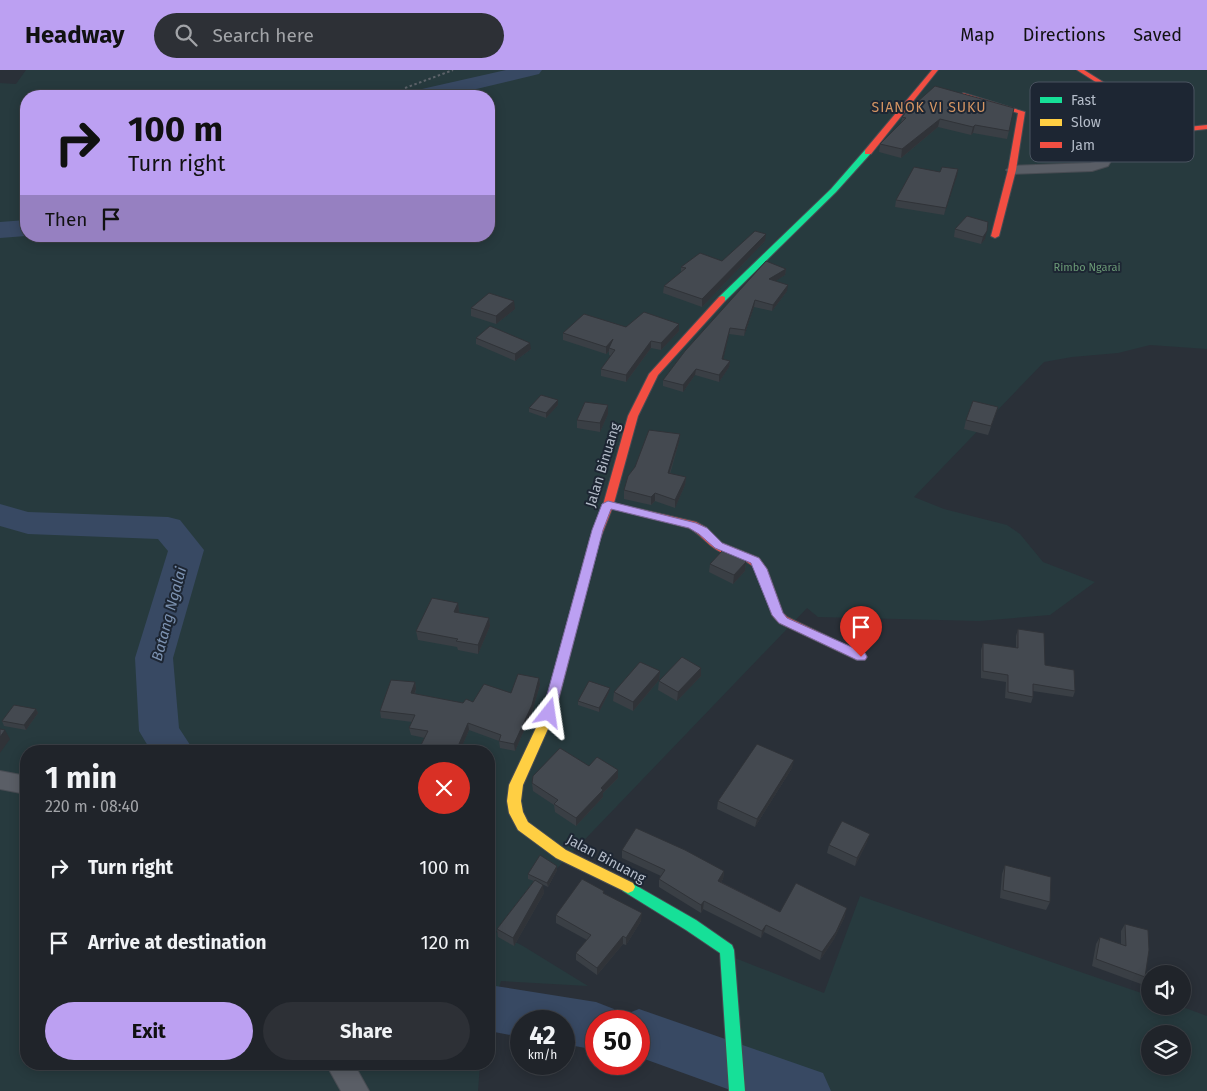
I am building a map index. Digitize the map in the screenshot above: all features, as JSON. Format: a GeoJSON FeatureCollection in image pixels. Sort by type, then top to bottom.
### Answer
{"type":"FeatureCollection","features":[{"type":"Feature","properties":{"kind":"main road","name":"Jalan Binuang"},"geometry":{"type":"LineString","coordinates":[[737,1091],[727,950],[691,925],[628,887],[561,854],[523,826],[516,813],[514,801],[516,786],[549,713],[597,530],[608,504],[634,416],[654,374],[754,264],[851,172],[928,85],[935,70]]}},
{"type":"Feature","properties":{"kind":"main road"},"geometry":{"type":"LineString","coordinates":[[1080,70],[1099,82]]}},
{"type":"Feature","properties":{"kind":"main road"},"geometry":{"type":"LineString","coordinates":[[951,91],[1022,112],[1012,170],[994,236]]}},
{"type":"Feature","properties":{"kind":"main road"},"geometry":{"type":"LineString","coordinates":[[1194,128],[1207,127]]}},
{"type":"Feature","properties":{"kind":"main road"},"geometry":{"type":"LineString","coordinates":[[608,504],[692,526],[703,531],[718,546],[755,561],[761,569],[778,615],[783,620],[861,657]]}},
{"type":"Feature","properties":{"kind":"street"},"geometry":{"type":"LineString","coordinates":[[1012,170],[1092,167],[1105,162]]}},
{"type":"Feature","properties":{"kind":"street"},"geometry":{"type":"LineString","coordinates":[[0,780],[20,784]]}},
{"type":"Feature","properties":{"kind":"street"},"geometry":{"type":"LineString","coordinates":[[343,1070],[356,1091]]}},
{"type":"Feature","properties":{"kind":"path"},"geometry":{"type":"LineString","coordinates":[[405,88],[453,70]]}},
{"type":"Feature","properties":{"kind":"green space","name":"Rimbo Ngarai"},"geometry":{"type":"Polygon","coordinates":[[[26,70],[1207,70],[1207,349],[1150,345],[1118,353],[1072,357],[1044,362],[914,497],[944,509],[1007,525],[1020,534],[1043,562],[1095,582],[1050,615],[979,621],[818,617],[807,608],[496,932],[523,946],[588,986],[501,981],[495,1000],[495,745],[20,745],[20,1070],[480,1070],[478,1091],[0,1091],[0,83],[16,84],[26,70]]]}},
{"type":"Feature","properties":{"kind":"green space"},"geometry":{"type":"Polygon","coordinates":[[[860,896],[1141,993],[1141,1015],[1191,1015],[1191,1010],[1207,1016],[1207,1091],[819,1091],[737,1058],[730,956],[824,993],[860,896]]]}},
{"type":"Feature","properties":{"kind":"building"},"geometry":{"type":"Polygon","coordinates":[[[935,86],[1014,108],[1009,131],[975,125],[973,127],[940,119],[902,149],[880,144],[906,118],[902,117],[906,112],[935,86]]]}},
{"type":"Feature","properties":{"kind":"building"},"geometry":{"type":"Polygon","coordinates":[[[914,167],[940,172],[942,167],[958,169],[946,208],[896,200],[914,167]]]}},
{"type":"Feature","properties":{"kind":"building"},"geometry":{"type":"Polygon","coordinates":[[[967,216],[988,222],[987,231],[983,237],[955,229],[967,216]]]}},
{"type":"Feature","properties":{"kind":"building"},"geometry":{"type":"Polygon","coordinates":[[[755,231],[766,234],[702,299],[664,286],[686,268],[681,267],[700,253],[722,261],[755,231]]]}},
{"type":"Feature","properties":{"kind":"building"},"geometry":{"type":"Polygon","coordinates":[[[766,261],[786,269],[769,279],[788,285],[773,305],[755,300],[745,330],[730,328],[722,359],[730,361],[719,375],[696,369],[683,385],[663,380],[685,351],[766,261]]]}},
{"type":"Feature","properties":{"kind":"building"},"geometry":{"type":"Polygon","coordinates":[[[489,293],[514,301],[496,316],[471,308],[489,293]]]}},
{"type":"Feature","properties":{"kind":"building"},"geometry":{"type":"Polygon","coordinates":[[[644,312],[679,324],[661,343],[651,341],[626,375],[601,369],[615,350],[609,348],[613,339],[606,347],[563,333],[584,314],[626,327],[644,312]]]}},
{"type":"Feature","properties":{"kind":"building"},"geometry":{"type":"Polygon","coordinates":[[[490,326],[530,343],[515,354],[476,338],[490,326]]]}},
{"type":"Feature","properties":{"kind":"building"},"geometry":{"type":"Polygon","coordinates":[[[541,395],[558,400],[546,413],[529,408],[541,395]]]}},
{"type":"Feature","properties":{"kind":"building"},"geometry":{"type":"Polygon","coordinates":[[[973,401],[998,407],[991,426],[966,420],[973,401]]]}},
{"type":"Feature","properties":{"kind":"building"},"geometry":{"type":"Polygon","coordinates":[[[585,402],[608,405],[600,423],[577,420],[585,402]]]}},
{"type":"Feature","properties":{"kind":"building"},"geometry":{"type":"Polygon","coordinates":[[[649,430],[680,434],[668,473],[686,477],[675,500],[655,493],[651,497],[624,490],[628,476],[635,467],[649,430]]]}},
{"type":"Feature","properties":{"kind":"building"},"geometry":{"type":"Polygon","coordinates":[[[722,551],[746,562],[734,575],[710,564],[722,551]]]}},
{"type":"Feature","properties":{"kind":"building"},"geometry":{"type":"Polygon","coordinates":[[[432,598],[458,603],[454,612],[489,618],[478,645],[416,631],[432,598]]]}},
{"type":"Feature","properties":{"kind":"building"},"geometry":{"type":"Polygon","coordinates":[[[1018,629],[1044,633],[1045,665],[1074,670],[1075,691],[1033,684],[1033,697],[1008,692],[1008,675],[983,671],[983,643],[1018,648],[1018,629]]]}},
{"type":"Feature","properties":{"kind":"building"},"geometry":{"type":"Polygon","coordinates":[[[682,657],[701,668],[678,692],[659,681],[682,657]]]}},
{"type":"Feature","properties":{"kind":"building"},"geometry":{"type":"Polygon","coordinates":[[[640,662],[660,671],[633,702],[614,692],[640,662]]]}},
{"type":"Feature","properties":{"kind":"building"},"geometry":{"type":"Polygon","coordinates":[[[518,674],[539,678],[532,705],[514,744],[499,741],[501,735],[468,723],[459,745],[421,745],[428,731],[409,728],[415,715],[380,711],[391,680],[415,682],[411,693],[463,703],[466,699],[473,702],[484,684],[511,693],[518,674]]]}},
{"type":"Feature","properties":{"kind":"building"},"geometry":{"type":"Polygon","coordinates":[[[589,681],[610,688],[599,708],[578,701],[589,681]]]}},
{"type":"Feature","properties":{"kind":"building"},"geometry":{"type":"Polygon","coordinates":[[[14,705],[36,709],[24,725],[2,721],[14,705]]]}},
{"type":"Feature","properties":{"kind":"building"},"geometry":{"type":"Polygon","coordinates":[[[0,729],[5,730],[0,737],[0,729]]]}},
{"type":"Feature","properties":{"kind":"building"},"geometry":{"type":"Polygon","coordinates":[[[757,744],[794,760],[757,819],[718,801],[757,744]]]}},
{"type":"Feature","properties":{"kind":"building"},"geometry":{"type":"Polygon","coordinates":[[[560,748],[589,766],[597,757],[618,770],[601,788],[603,790],[576,818],[554,804],[558,800],[532,783],[533,776],[560,748]]]}},
{"type":"Feature","properties":{"kind":"building"},"geometry":{"type":"Polygon","coordinates":[[[842,821],[870,834],[857,858],[829,845],[842,821]]]}},
{"type":"Feature","properties":{"kind":"building"},"geometry":{"type":"Polygon","coordinates":[[[636,828],[685,850],[724,871],[718,881],[780,912],[796,883],[847,908],[836,932],[822,952],[766,925],[762,931],[704,901],[701,905],[659,879],[665,870],[622,850],[636,828]]]}},
{"type":"Feature","properties":{"kind":"building"},"geometry":{"type":"Polygon","coordinates":[[[540,855],[557,866],[547,883],[528,874],[540,855]]]}},
{"type":"Feature","properties":{"kind":"building"},"geometry":{"type":"Polygon","coordinates":[[[1005,865],[1051,877],[1050,902],[1003,890],[1005,865]]]}},
{"type":"Feature","properties":{"kind":"building"},"geometry":{"type":"Polygon","coordinates":[[[582,879],[604,891],[603,893],[642,913],[626,938],[623,936],[597,968],[576,953],[591,935],[556,915],[582,879]]]}},
{"type":"Feature","properties":{"kind":"building"},"geometry":{"type":"Polygon","coordinates":[[[535,880],[543,885],[513,938],[497,929],[535,880]]]}},
{"type":"Feature","properties":{"kind":"building"},"geometry":{"type":"Polygon","coordinates":[[[1125,924],[1148,930],[1149,950],[1147,965],[1141,965],[1141,976],[1096,959],[1100,937],[1126,946],[1125,924]]]}},
{"type":"Feature","properties":{"kind":"waterway"},"geometry":{"type":"LineString","coordinates":[[447,90],[532,70]]}},
{"type":"Feature","properties":{"kind":"waterway"},"geometry":{"type":"LineString","coordinates":[[0,230],[20,228]]}},
{"type":"Feature","properties":{"kind":"waterway","name":"Batang Ngalai"},"geometry":{"type":"LineString","coordinates":[[0,515],[28,523],[168,528],[186,550],[154,658],[159,731],[169,745]]}},
{"type":"Feature","properties":{"kind":"waterway","name":"Batang Ngalai"},"geometry":{"type":"LineString","coordinates":[[495,1009],[585,1024]]}},
{"type":"Feature","properties":{"kind":"waterway","name":"Batang Ngalai"},"geometry":{"type":"LineString","coordinates":[[650,1037],[805,1091]]}},
{"type":"Feature","properties":{"kind":"traffic: fast"},"geometry":{"type":"LineString","coordinates":[[722,299],[758,262],[815,209],[868,152]]}},
{"type":"Feature","properties":{"kind":"traffic: fast"},"geometry":{"type":"LineString","coordinates":[[628,887],[691,925],[727,950],[737,1091]]}},
{"type":"Feature","properties":{"kind":"traffic: slow"},"geometry":{"type":"LineString","coordinates":[[595,539],[549,713],[516,785],[514,801],[516,813],[523,826],[561,854],[628,887]]}},
{"type":"Feature","properties":{"kind":"traffic: jam"},"geometry":{"type":"LineString","coordinates":[[868,152],[935,70]]}},
{"type":"Feature","properties":{"kind":"traffic: jam"},"geometry":{"type":"LineString","coordinates":[[1080,70],[1099,82]]}},
{"type":"Feature","properties":{"kind":"traffic: jam"},"geometry":{"type":"LineString","coordinates":[[963,95],[1022,112],[1012,170],[995,236]]}},
{"type":"Feature","properties":{"kind":"traffic: jam"},"geometry":{"type":"LineString","coordinates":[[1194,128],[1207,127]]}},
{"type":"Feature","properties":{"kind":"traffic: jam"},"geometry":{"type":"LineString","coordinates":[[595,539],[608,505],[633,416],[654,374],[722,299]]}},
{"type":"Feature","properties":{"kind":"traffic: jam"},"geometry":{"type":"LineString","coordinates":[[608,505],[692,525],[703,531],[718,546],[755,561],[761,569],[778,615],[783,620],[861,657]]}},
{"type":"Feature","properties":{"kind":"district","name":"SIANOK VI SUKU"},"geometry":{"type":"Point","coordinates":[929,107]}},
{"type":"Feature","properties":{"kind":"route"},"geometry":{"type":"LineString","coordinates":[[549,713],[597,530],[608,504],[698,528],[718,546],[755,561],[761,569],[778,615],[783,620],[790,626],[861,657]]}}]}
